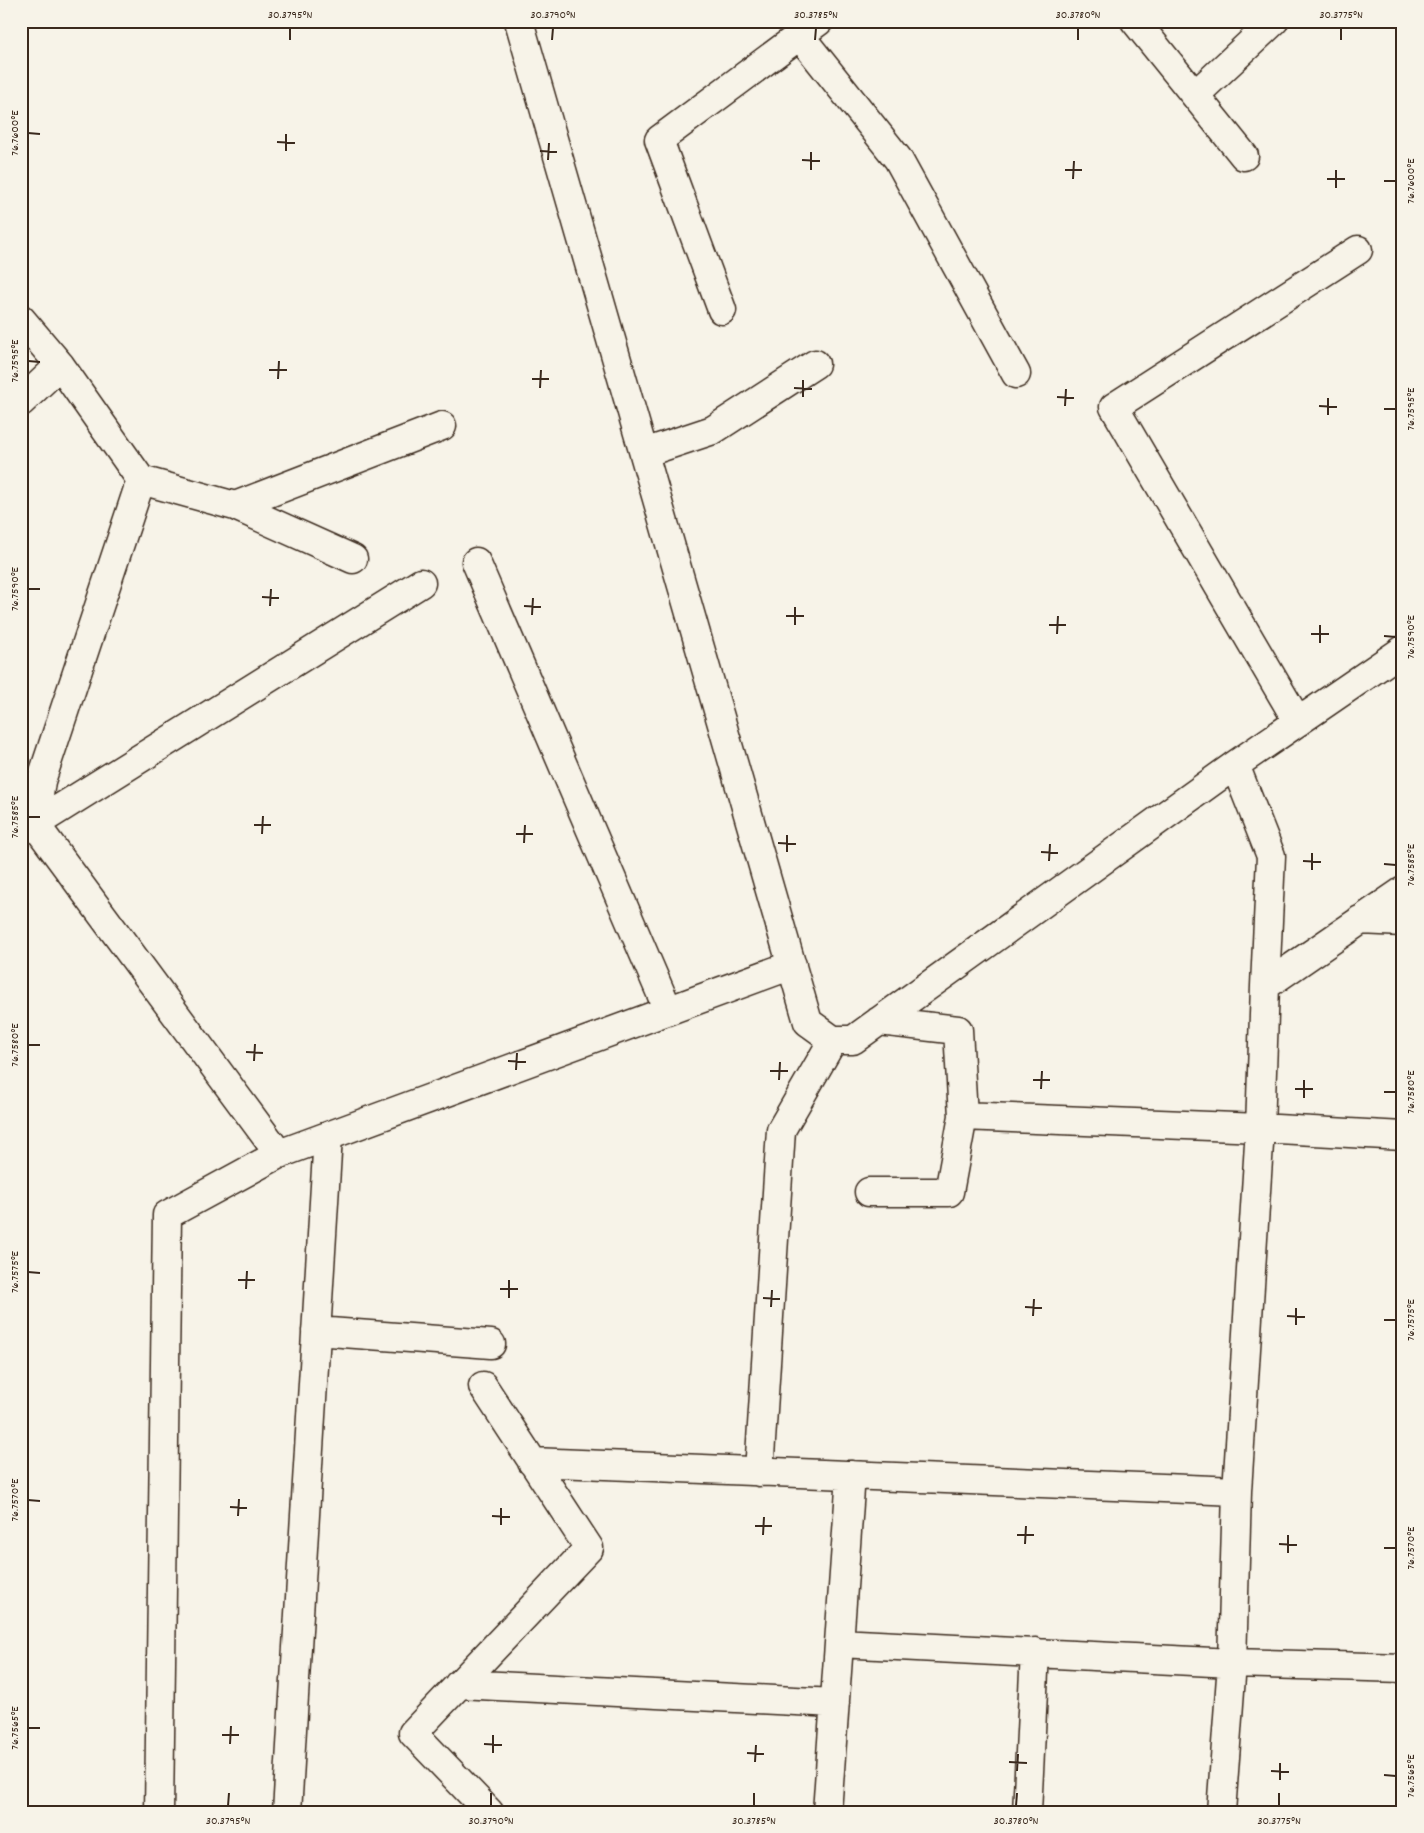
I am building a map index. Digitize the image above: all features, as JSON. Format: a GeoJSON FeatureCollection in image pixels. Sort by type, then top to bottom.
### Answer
{"type":"FeatureCollection","features":[{"type":"Feature","properties":{"kind":"street"},"geometry":{"type":"LineString","coordinates":[[519,21],[808,1022],[833,1040],[853,1040],[1236,765],[1403,650]]}},
{"type":"Feature","properties":{"kind":"street"},"geometry":{"type":"LineString","coordinates":[[1135,21],[1244,156]]}},
{"type":"Feature","properties":{"kind":"street"},"geometry":{"type":"LineString","coordinates":[[1195,95],[1274,21]]}},
{"type":"Feature","properties":{"kind":"street"},"geometry":{"type":"LineString","coordinates":[[722,310],[659,140],[809,28],[898,159],[1016,374]]}},
{"type":"Feature","properties":{"kind":"street"},"geometry":{"type":"LineString","coordinates":[[1298,722],[1114,407],[1358,250]]}},
{"type":"Feature","properties":{"kind":"street"},"geometry":{"type":"LineString","coordinates":[[21,319],[60,365],[141,480],[235,506],[352,559]]}},
{"type":"Feature","properties":{"kind":"street"},"geometry":{"type":"LineString","coordinates":[[644,453],[713,430],[815,364]]}},
{"type":"Feature","properties":{"kind":"street"},"geometry":{"type":"LineString","coordinates":[[21,402],[60,365]]}},
{"type":"Feature","properties":{"kind":"street"},"geometry":{"type":"LineString","coordinates":[[235,506],[442,426]]}},
{"type":"Feature","properties":{"kind":"street"},"geometry":{"type":"LineString","coordinates":[[141,480],[41,781],[35,824],[279,1154]]}},
{"type":"Feature","properties":{"kind":"street"},"geometry":{"type":"LineString","coordinates":[[476,562],[668,1010]]}},
{"type":"Feature","properties":{"kind":"street"},"geometry":{"type":"LineString","coordinates":[[35,824],[421,583]]}},
{"type":"Feature","properties":{"kind":"street"},"geometry":{"type":"LineString","coordinates":[[1221,1812],[1232,1664],[1237,1491],[1260,1128],[1264,986],[1271,856],[1236,765]]}},
{"type":"Feature","properties":{"kind":"street"},"geometry":{"type":"LineString","coordinates":[[1264,986],[1403,890]]}},
{"type":"Feature","properties":{"kind":"street"},"geometry":{"type":"LineString","coordinates":[[1360,920],[1403,922]]}},
{"type":"Feature","properties":{"kind":"street"},"geometry":{"type":"LineString","coordinates":[[159,1812],[167,1215],[279,1154],[792,965]]}},
{"type":"Feature","properties":{"kind":"street"},"geometry":{"type":"LineString","coordinates":[[869,1192],[949,1192],[963,1116],[958,1030],[879,1021]]}},
{"type":"Feature","properties":{"kind":"street"},"geometry":{"type":"LineString","coordinates":[[759,1472],[781,1130],[833,1040]]}},
{"type":"Feature","properties":{"kind":"street"},"geometry":{"type":"LineString","coordinates":[[963,1116],[1403,1136]]}},
{"type":"Feature","properties":{"kind":"street"},"geometry":{"type":"LineString","coordinates":[[287,1812],[328,1136]]}},
{"type":"Feature","properties":{"kind":"street"},"geometry":{"type":"LineString","coordinates":[[316,1331],[491,1344]]}},
{"type":"Feature","properties":{"kind":"street"},"geometry":{"type":"LineString","coordinates":[[483,1386],[589,1548],[413,1733],[489,1812]]}},
{"type":"Feature","properties":{"kind":"street"},"geometry":{"type":"LineString","coordinates":[[532,1462],[1237,1491]]}},
{"type":"Feature","properties":{"kind":"street"},"geometry":{"type":"LineString","coordinates":[[827,1812],[851,1475]]}},
{"type":"Feature","properties":{"kind":"street"},"geometry":{"type":"LineString","coordinates":[[839,1643],[1232,1664],[1403,1668]]}},
{"type":"Feature","properties":{"kind":"street"},"geometry":{"type":"LineString","coordinates":[[1027,1812],[1035,1652]]}},
{"type":"Feature","properties":{"kind":"street"},"geometry":{"type":"LineString","coordinates":[[459,1684],[835,1703]]}}]}
